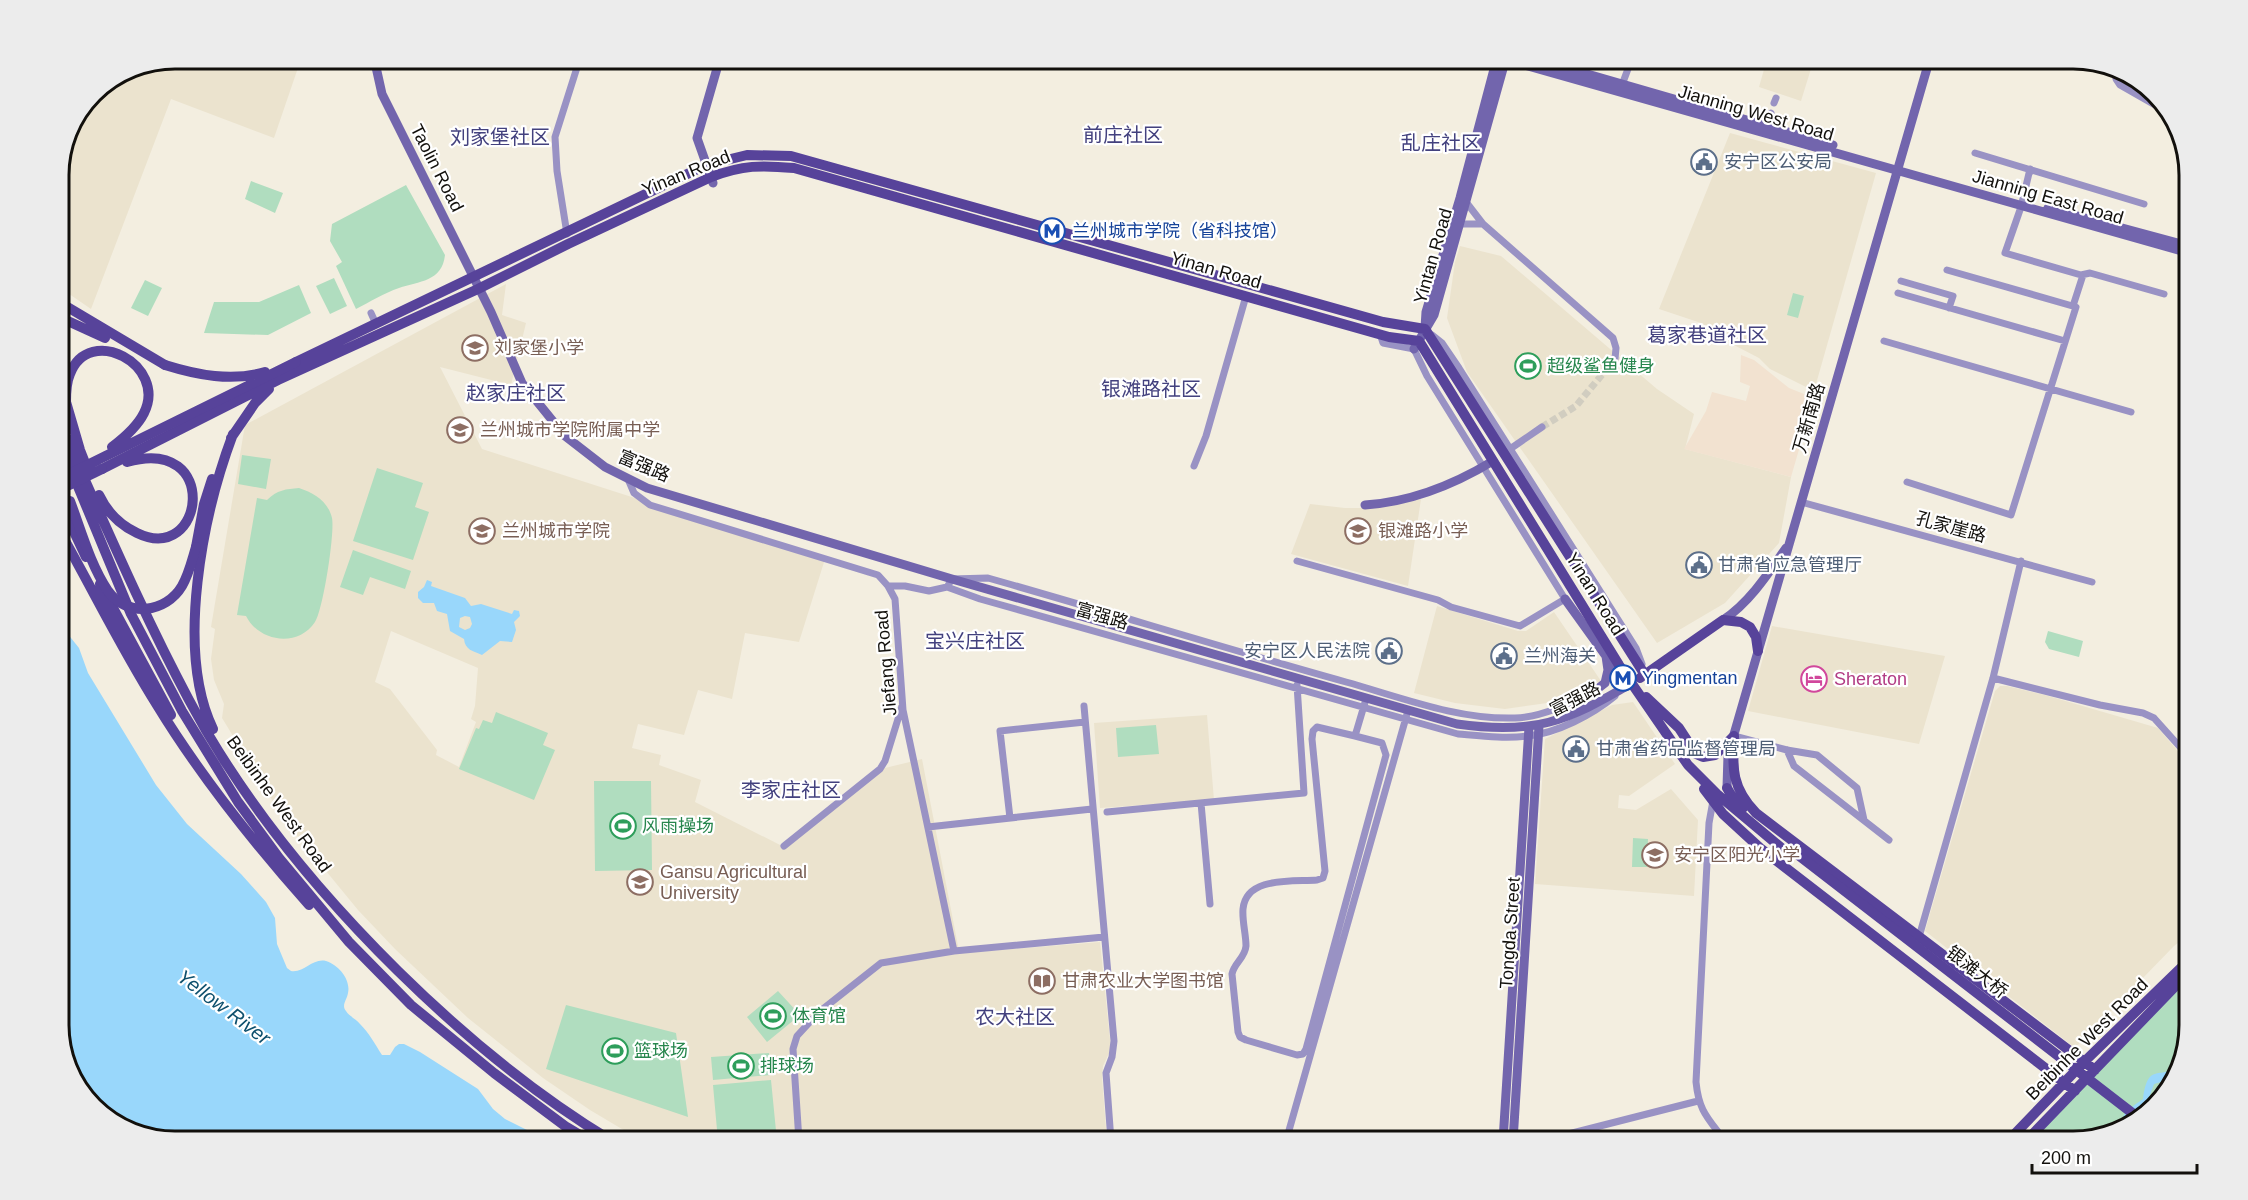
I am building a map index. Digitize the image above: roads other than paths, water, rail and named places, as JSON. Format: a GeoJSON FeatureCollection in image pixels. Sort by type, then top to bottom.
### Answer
{"type":"FeatureCollection","features":[{"type":"Feature","properties":{"kind":"main road","name":"Taolin Road"},"geometry":{"type":"LineString","coordinates":[[376,69],[382,94],[478,289]]}},
{"type":"Feature","properties":{"kind":"main road"},"geometry":{"type":"LineString","coordinates":[[712,180],[697,138],[717,69]]}},
{"type":"Feature","properties":{"kind":"main road","name":"Yintan Road"},"geometry":{"type":"LineString","coordinates":[[1425,329],[1434,315],[1466,202],[1499,69]]}},
{"type":"Feature","properties":{"kind":"main road","name":"Yintan Road"},"geometry":{"type":"LineString","coordinates":[[1425,329],[1426,312],[1499,69]]}},
{"type":"Feature","properties":{"kind":"main road","name":"Jianning West Road"},"geometry":{"type":"LineString","coordinates":[[1538,69],[1899,168]]}},
{"type":"Feature","properties":{"kind":"main road","name":"Jianning West Road"},"geometry":{"type":"LineString","coordinates":[[1569,69],[1767,126],[1899,168]]}},
{"type":"Feature","properties":{"kind":"main road","name":"万新南路"},"geometry":{"type":"LineString","coordinates":[[1727,788],[1728,755],[1927,69]]}},
{"type":"Feature","properties":{"kind":"main road","name":"Yinan Road"},"geometry":{"type":"LineString","coordinates":[[296,362],[706,165],[747,155],[791,156],[1383,322],[1425,329],[1645,675]]}},
{"type":"Feature","properties":{"kind":"main road","name":"Yinan Road"},"geometry":{"type":"LineString","coordinates":[[100,464],[735,168],[763,165],[794,168],[1416,345],[1488,464],[1688,765],[1717,794],[1791,853]]}},
{"type":"Feature","properties":{"kind":"main road","name":"Jianning East Road"},"geometry":{"type":"LineString","coordinates":[[1899,168],[2179,250]]}},
{"type":"Feature","properties":{"kind":"main road","name":"Jianning East Road"},"geometry":{"type":"LineString","coordinates":[[2022,204],[2179,243]]}},
{"type":"Feature","properties":{"kind":"main road","name":"富强路"},"geometry":{"type":"LineString","coordinates":[[478,289],[522,382],[565,436],[605,467],[647,488],[949,583],[1407,715],[1468,726],[1534,730],[1594,706],[1632,683]]}},
{"type":"Feature","properties":{"kind":"main road"},"geometry":{"type":"LineString","coordinates":[[69,308],[165,365]]}},
{"type":"Feature","properties":{"kind":"main road"},"geometry":{"type":"LineString","coordinates":[[69,320],[129,350],[188,372],[236,377],[258,374],[296,362]]}},
{"type":"Feature","properties":{"kind":"main road"},"geometry":{"type":"LineString","coordinates":[[1416,345],[1425,329]]}},
{"type":"Feature","properties":{"kind":"main road"},"geometry":{"type":"LineString","coordinates":[[69,380],[70,372],[79,361],[90,353],[102,350],[119,353],[134,363],[144,377],[148,394],[145,411],[135,426],[100,464]]}},
{"type":"Feature","properties":{"kind":"main road"},"geometry":{"type":"LineString","coordinates":[[69,484],[100,464],[296,362]]}},
{"type":"Feature","properties":{"kind":"main road"},"geometry":{"type":"LineString","coordinates":[[69,512],[98,574],[117,601],[136,609],[159,606],[173,598],[187,575],[196,547],[204,504],[222,452],[255,403],[278,380]]}},
{"type":"Feature","properties":{"kind":"main road"},"geometry":{"type":"LineString","coordinates":[[69,412],[80,450],[93,482],[105,506],[124,527],[152,538],[168,537],[179,531],[192,513],[193,491],[187,476],[173,463],[157,457],[100,464],[69,474]]}},
{"type":"Feature","properties":{"kind":"main road"},"geometry":{"type":"LineString","coordinates":[[233,434],[222,462],[203,549],[195,623],[196,665],[201,695],[208,718],[236,778]]}},
{"type":"Feature","properties":{"kind":"main road"},"geometry":{"type":"LineString","coordinates":[[69,437],[80,450]]}},
{"type":"Feature","properties":{"kind":"main road","name":"Beibinhe West Road"},"geometry":{"type":"LineString","coordinates":[[69,445],[139,600],[190,702],[286,860],[444,1016],[572,1118],[594,1131]]}},
{"type":"Feature","properties":{"kind":"main road"},"geometry":{"type":"LineString","coordinates":[[1365,505],[1390,503],[1416,496],[1488,464]]}},
{"type":"Feature","properties":{"kind":"main road","name":"Beibinhe West Road"},"geometry":{"type":"LineString","coordinates":[[69,467],[131,614],[182,711],[238,802],[349,942],[411,1005],[494,1074],[573,1131]]}},
{"type":"Feature","properties":{"kind":"main road"},"geometry":{"type":"LineString","coordinates":[[93,482],[96,505]]}},
{"type":"Feature","properties":{"kind":"main road"},"geometry":{"type":"LineString","coordinates":[[69,512],[110,606],[169,711],[205,769],[251,829],[286,860]]}},
{"type":"Feature","properties":{"kind":"main road"},"geometry":{"type":"LineString","coordinates":[[1632,683],[1733,614],[1753,592],[1790,541]]}},
{"type":"Feature","properties":{"kind":"main road"},"geometry":{"type":"LineString","coordinates":[[69,549],[156,705],[246,832],[359,960],[411,1005]]}},
{"type":"Feature","properties":{"kind":"main road"},"geometry":{"type":"LineString","coordinates":[[1565,599],[1606,656],[1679,728],[1696,753],[1703,757],[1715,755],[1734,736]]}},
{"type":"Feature","properties":{"kind":"main road"},"geometry":{"type":"LineString","coordinates":[[1722,621],[1741,622],[1750,627],[1756,637],[1758,651]]}},
{"type":"Feature","properties":{"kind":"main road"},"geometry":{"type":"LineString","coordinates":[[1596,690],[1605,683],[1608,670],[1606,656]]}},
{"type":"Feature","properties":{"kind":"main road","name":"Tongda Street"},"geometry":{"type":"LineString","coordinates":[[1504,1131],[1534,730]]}},
{"type":"Feature","properties":{"kind":"main road","name":"Tongda Street"},"geometry":{"type":"LineString","coordinates":[[1514,1131],[1534,730]]}},
{"type":"Feature","properties":{"kind":"main road"},"geometry":{"type":"LineString","coordinates":[[1734,736],[1733,772],[1738,790],[1756,813],[2095,1070]]}},
{"type":"Feature","properties":{"kind":"main road"},"geometry":{"type":"LineString","coordinates":[[1688,765],[1713,801],[1760,848],[2075,1091]]}},
{"type":"Feature","properties":{"kind":"main road"},"geometry":{"type":"LineString","coordinates":[[1727,788],[1733,798],[1791,853]]}},
{"type":"Feature","properties":{"kind":"main road","name":"银滩大桥"},"geometry":{"type":"LineString","coordinates":[[1791,853],[2132,1113]]}},
{"type":"Feature","properties":{"kind":"main road","name":"银滩大桥"},"geometry":{"type":"LineString","coordinates":[[1791,853],[2128,1116]]}},
{"type":"Feature","properties":{"kind":"main road","name":"Beibinhe West Road"},"geometry":{"type":"LineString","coordinates":[[2019,1131],[2084,1062],[2179,971]]}},
{"type":"Feature","properties":{"kind":"main road","name":"Beibinhe West Road"},"geometry":{"type":"LineString","coordinates":[[2037,1131],[2179,983]]}},
{"type":"Feature","properties":{"kind":"street"},"geometry":{"type":"LineString","coordinates":[[568,244],[557,171],[555,137],[577,69]]}},
{"type":"Feature","properties":{"kind":"street"},"geometry":{"type":"LineString","coordinates":[[1622,85],[1628,69]]}},
{"type":"Feature","properties":{"kind":"street"},"geometry":{"type":"LineString","coordinates":[[2116,78],[2120,85],[2150,102]]}},
{"type":"Feature","properties":{"kind":"street"},"geometry":{"type":"LineString","coordinates":[[1767,126],[1771,113]]}},
{"type":"Feature","properties":{"kind":"street"},"geometry":{"type":"LineString","coordinates":[[1975,153],[2144,204]]}},
{"type":"Feature","properties":{"kind":"street"},"geometry":{"type":"LineString","coordinates":[[2030,170],[2022,204],[2005,253],[2083,275],[2090,273],[2164,294]]}},
{"type":"Feature","properties":{"kind":"street"},"geometry":{"type":"LineString","coordinates":[[1466,202],[1483,224],[1612,339],[1616,348],[1615,359]]}},
{"type":"Feature","properties":{"kind":"street"},"geometry":{"type":"LineString","coordinates":[[1459,224],[1483,224]]}},
{"type":"Feature","properties":{"kind":"street"},"geometry":{"type":"LineString","coordinates":[[1907,482],[2011,515],[2076,307],[1947,270]]}},
{"type":"Feature","properties":{"kind":"street"},"geometry":{"type":"LineString","coordinates":[[2073,306],[2083,275]]}},
{"type":"Feature","properties":{"kind":"street"},"geometry":{"type":"LineString","coordinates":[[1901,281],[1953,296],[1949,308]]}},
{"type":"Feature","properties":{"kind":"street"},"geometry":{"type":"LineString","coordinates":[[1898,293],[2065,341]]}},
{"type":"Feature","properties":{"kind":"street"},"geometry":{"type":"LineString","coordinates":[[1194,466],[1197,453],[1206,436],[1246,296]]}},
{"type":"Feature","properties":{"kind":"street"},"geometry":{"type":"LineString","coordinates":[[371,313],[376,324]]}},
{"type":"Feature","properties":{"kind":"street"},"geometry":{"type":"LineString","coordinates":[[1425,329],[1442,343],[1510,449],[1636,648],[1645,675]]}},
{"type":"Feature","properties":{"kind":"street"},"geometry":{"type":"LineString","coordinates":[[1884,341],[2131,411]]}},
{"type":"Feature","properties":{"kind":"street"},"geometry":{"type":"LineString","coordinates":[[1510,449],[1542,427]]}},
{"type":"Feature","properties":{"kind":"street"},"geometry":{"type":"LineString","coordinates":[[1297,561],[1438,600],[1451,607],[1520,626],[1565,599],[1488,464]]}},
{"type":"Feature","properties":{"kind":"street","name":"Jiefang Road"},"geometry":{"type":"LineString","coordinates":[[628,479],[634,493],[650,505],[879,575],[888,586],[895,599],[903,704],[954,951]]}},
{"type":"Feature","properties":{"kind":"street","name":"孔家崖路"},"geometry":{"type":"LineString","coordinates":[[1801,502],[2092,582]]}},
{"type":"Feature","properties":{"kind":"street"},"geometry":{"type":"LineString","coordinates":[[1919,937],[1993,678],[2021,561]]}},
{"type":"Feature","properties":{"kind":"street","name":"富强路"},"geometry":{"type":"LineString","coordinates":[[949,583],[988,578],[1478,717],[1533,716],[1596,690]]}},
{"type":"Feature","properties":{"kind":"street"},"geometry":{"type":"LineString","coordinates":[[888,586],[905,586],[929,591],[949,583]]}},
{"type":"Feature","properties":{"kind":"street"},"geometry":{"type":"LineString","coordinates":[[1993,678],[2100,705],[2143,713],[2154,718],[2179,746]]}},
{"type":"Feature","properties":{"kind":"street"},"geometry":{"type":"LineString","coordinates":[[1107,812],[1304,793],[1297,684]]}},
{"type":"Feature","properties":{"kind":"street"},"geometry":{"type":"LineString","coordinates":[[1355,736],[1365,703]]}},
{"type":"Feature","properties":{"kind":"street"},"geometry":{"type":"LineString","coordinates":[[784,846],[880,769],[885,761],[903,704]]}},
{"type":"Feature","properties":{"kind":"street"},"geometry":{"type":"LineString","coordinates":[[1084,706],[1114,1041],[1112,1057],[1106,1073],[1111,1131]]}},
{"type":"Feature","properties":{"kind":"street"},"geometry":{"type":"LineString","coordinates":[[1289,1131],[1407,715]]}},
{"type":"Feature","properties":{"kind":"street"},"geometry":{"type":"LineString","coordinates":[[1533,716],[1534,730]]}},
{"type":"Feature","properties":{"kind":"street"},"geometry":{"type":"LineString","coordinates":[[1010,818],[1000,731],[1084,722]]}},
{"type":"Feature","properties":{"kind":"street"},"geometry":{"type":"LineString","coordinates":[[1317,727],[1323,727],[1355,736],[1382,743],[1386,754],[1306,1049],[1303,1054],[1297,1055],[1246,1040],[1240,1037],[1238,1032],[1232,974],[1233,967],[1244,955],[1246,947],[1243,904],[1256,887],[1323,878],[1325,871],[1313,731],[1317,727]]}},
{"type":"Feature","properties":{"kind":"street"},"geometry":{"type":"LineString","coordinates":[[1734,736],[1787,750],[1817,755],[1857,788],[1864,820]]}},
{"type":"Feature","properties":{"kind":"street"},"geometry":{"type":"LineString","coordinates":[[1787,750],[1794,766],[1889,840]]}},
{"type":"Feature","properties":{"kind":"street"},"geometry":{"type":"LineString","coordinates":[[1713,801],[1709,823],[1697,1058],[1698,1101],[1701,1110],[1717,1131]]}},
{"type":"Feature","properties":{"kind":"street"},"geometry":{"type":"LineString","coordinates":[[1201,803],[1210,904]]}},
{"type":"Feature","properties":{"kind":"street"},"geometry":{"type":"LineString","coordinates":[[928,827],[1092,809]]}},
{"type":"Feature","properties":{"kind":"street"},"geometry":{"type":"LineString","coordinates":[[798,1131],[793,1049],[796,1036],[819,1012],[881,963],[954,951],[1104,938]]}},
{"type":"Feature","properties":{"kind":"street"},"geometry":{"type":"LineString","coordinates":[[1583,1131],[1698,1101]]}},
{"type":"Feature","properties":{"kind":"water"},"geometry":{"type":"Polygon","coordinates":[[[427,580],[432,582],[431,586],[465,598],[471,606],[481,604],[512,614],[514,610],[519,611],[520,616],[514,622],[516,630],[512,642],[500,641],[482,655],[470,650],[464,639],[450,631],[447,614],[437,611],[434,603],[423,603],[418,598],[418,592],[427,580]],[[470,617],[460,618],[459,627],[465,630],[470,628],[472,624],[470,617]]]}},
{"type":"Feature","properties":{"kind":"water","name":"Yellow River"},"geometry":{"type":"Polygon","coordinates":[[[69,636],[79,648],[88,673],[156,785],[187,824],[241,874],[266,902],[275,918],[277,944],[287,968],[296,971],[321,961],[335,966],[348,983],[345,1009],[366,1031],[382,1055],[390,1055],[399,1044],[420,1052],[478,1089],[493,1109],[505,1119],[529,1131],[175,1131],[148,1127],[128,1120],[105,1105],[95,1095],[80,1072],[69,1032],[69,636]]]}},
{"type":"Feature","properties":{"kind":"water"},"geometry":{"type":"Polygon","coordinates":[[[2168,1071],[2162,1081],[2154,1084],[2148,1100],[2123,1118],[2131,1108],[2143,1099],[2148,1080],[2155,1074],[2168,1071]]]}},
{"type":"Feature","properties":{"kind":"tunnel"},"geometry":{"type":"LineString","coordinates":[[1542,427],[1576,406],[1615,359]]}},
{"type":"Feature","properties":{"kind":"place","name":"安宁区公安局"},"geometry":{"type":"Point","coordinates":[1704,162]}},
{"type":"Feature","properties":{"kind":"place","name":"兰州城市学院（省科技馆）"},"geometry":{"type":"Point","coordinates":[1052,231]}},
{"type":"Feature","properties":{"kind":"place","name":"刘家堡小学"},"geometry":{"type":"Point","coordinates":[475,348]}},
{"type":"Feature","properties":{"kind":"place","name":"超级鲨鱼健身"},"geometry":{"type":"Point","coordinates":[1528,366]}},
{"type":"Feature","properties":{"kind":"place","name":"兰州城市学院附属中学"},"geometry":{"type":"Point","coordinates":[460,430]}},
{"type":"Feature","properties":{"kind":"place","name":"兰州城市学院"},"geometry":{"type":"Point","coordinates":[482,531]}},
{"type":"Feature","properties":{"kind":"place","name":"银滩路小学"},"geometry":{"type":"Point","coordinates":[1358,531]}},
{"type":"Feature","properties":{"kind":"place","name":"甘肃省应急管理厅"},"geometry":{"type":"Point","coordinates":[1699,565]}},
{"type":"Feature","properties":{"kind":"place","name":"安宁区人民法院"},"geometry":{"type":"Point","coordinates":[1389,651]}},
{"type":"Feature","properties":{"kind":"place","name":"兰州海关"},"geometry":{"type":"Point","coordinates":[1504,656]}},
{"type":"Feature","properties":{"kind":"place","name":"Yingmentan"},"geometry":{"type":"Point","coordinates":[1623,678]}},
{"type":"Feature","properties":{"kind":"place","name":"Sheraton"},"geometry":{"type":"Point","coordinates":[1814,679]}},
{"type":"Feature","properties":{"kind":"place","name":"甘肃省药品监督管理局"},"geometry":{"type":"Point","coordinates":[1576,749]}},
{"type":"Feature","properties":{"kind":"place","name":"风雨操场"},"geometry":{"type":"Point","coordinates":[623,826]}},
{"type":"Feature","properties":{"kind":"place","name":"安宁区阳光小学"},"geometry":{"type":"Point","coordinates":[1655,855]}},
{"type":"Feature","properties":{"kind":"place","name":"Gansu Agricultural University"},"geometry":{"type":"Point","coordinates":[640,882]}},
{"type":"Feature","properties":{"kind":"place","name":"甘肃农业大学图书馆"},"geometry":{"type":"Point","coordinates":[1042,981]}},
{"type":"Feature","properties":{"kind":"place","name":"体育馆"},"geometry":{"type":"Point","coordinates":[773,1016]}},
{"type":"Feature","properties":{"kind":"place","name":"篮球场"},"geometry":{"type":"Point","coordinates":[615,1051]}},
{"type":"Feature","properties":{"kind":"place","name":"排球场"},"geometry":{"type":"Point","coordinates":[741,1066]}},
{"type":"Feature","properties":{"kind":"district","name":"前庄社区"},"geometry":{"type":"Point","coordinates":[1123,135]}},
{"type":"Feature","properties":{"kind":"district","name":"刘家堡社区"},"geometry":{"type":"Point","coordinates":[500,137]}},
{"type":"Feature","properties":{"kind":"district","name":"乱庄社区"},"geometry":{"type":"Point","coordinates":[1441,143]}},
{"type":"Feature","properties":{"kind":"district","name":"葛家巷道社区"},"geometry":{"type":"Point","coordinates":[1707,335]}},
{"type":"Feature","properties":{"kind":"district","name":"银滩路社区"},"geometry":{"type":"Point","coordinates":[1151,389]}},
{"type":"Feature","properties":{"kind":"district","name":"赵家庄社区"},"geometry":{"type":"Point","coordinates":[516,393]}},
{"type":"Feature","properties":{"kind":"district","name":"宝兴庄社区"},"geometry":{"type":"Point","coordinates":[975,641]}},
{"type":"Feature","properties":{"kind":"district","name":"李家庄社区"},"geometry":{"type":"Point","coordinates":[791,790]}},
{"type":"Feature","properties":{"kind":"district","name":"农大社区"},"geometry":{"type":"Point","coordinates":[1015,1017]}}]}
